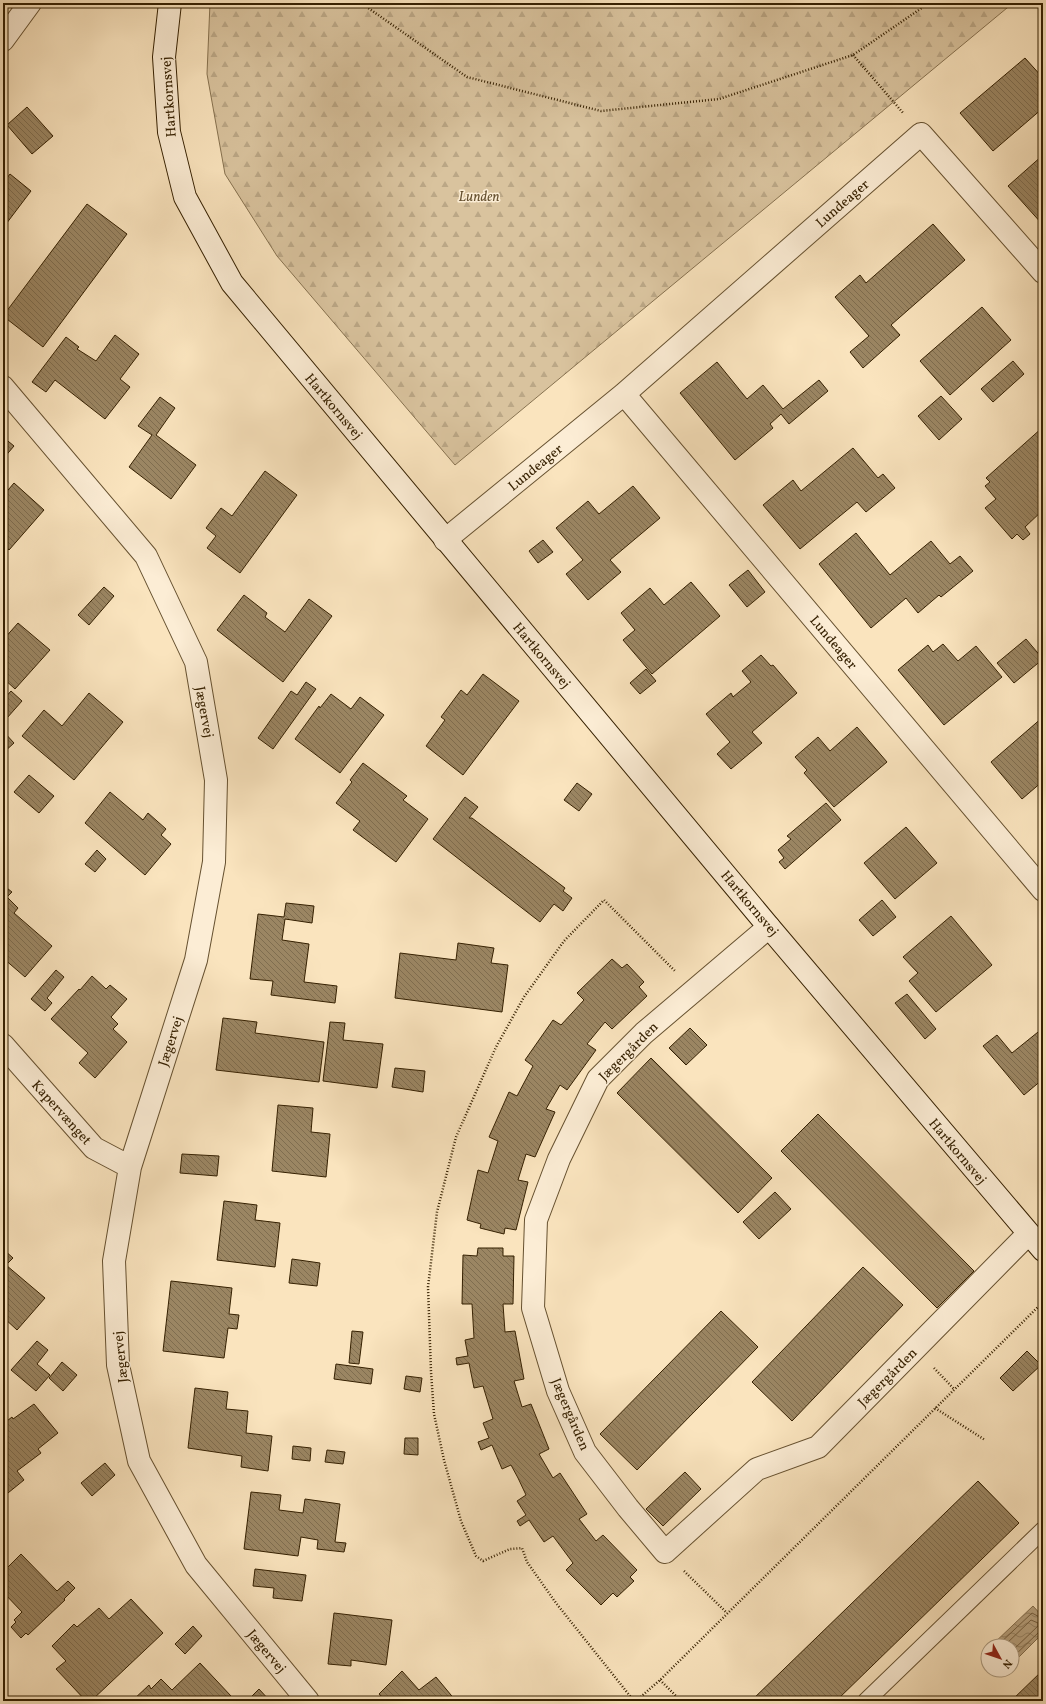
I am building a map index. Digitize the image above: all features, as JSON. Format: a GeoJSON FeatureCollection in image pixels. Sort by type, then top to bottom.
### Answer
{"type":"FeatureCollection","features":[{"type":"Feature","properties":{"kind":"street"},"geometry":{"type":"LineString","coordinates":[[3,40],[30,3]]}},
{"type":"Feature","properties":{"kind":"street","name":"Hartkornsvej"},"geometry":{"type":"LineString","coordinates":[[170,3],[164,57],[169,132],[186,196],[232,283],[769,927],[1043,1250]]}},
{"type":"Feature","properties":{"kind":"street"},"geometry":{"type":"LineString","coordinates":[[921,134],[1043,272]]}},
{"type":"Feature","properties":{"kind":"street","name":"Lundeager"},"geometry":{"type":"LineString","coordinates":[[445,540],[624,394],[921,134]]}},
{"type":"Feature","properties":{"kind":"street","name":"Jægervej"},"geometry":{"type":"LineString","coordinates":[[3,387],[146,556],[196,662],[216,780],[214,862],[196,960],[130,1167],[114,1261],[118,1365],[139,1461],[196,1565],[308,1701]]}},
{"type":"Feature","properties":{"kind":"street","name":"Lundeager"},"geometry":{"type":"LineString","coordinates":[[624,394],[1043,890]]}},
{"type":"Feature","properties":{"kind":"street","name":"Jægergården"},"geometry":{"type":"LineString","coordinates":[[769,927],[644,1032],[598,1079],[559,1159],[536,1220],[533,1308],[558,1391],[585,1452],[628,1508],[665,1552],[756,1470],[818,1447],[1028,1234]]}},
{"type":"Feature","properties":{"kind":"street","name":"Kapervænget"},"geometry":{"type":"LineString","coordinates":[[3,1045],[94,1148],[130,1167]]}},
{"type":"Feature","properties":{"kind":"lane"},"geometry":{"type":"LineString","coordinates":[[866,1701],[1043,1530]]}},
{"type":"Feature","properties":{"kind":"path"},"geometry":{"type":"LineString","coordinates":[[361,3],[467,77],[601,111],[719,99],[853,55],[929,3]]}},
{"type":"Feature","properties":{"kind":"path"},"geometry":{"type":"LineString","coordinates":[[853,55],[921,134]]}},
{"type":"Feature","properties":{"kind":"path"},"geometry":{"type":"LineString","coordinates":[[636,1701],[660,1680],[1040,1304]]}},
{"type":"Feature","properties":{"kind":"path"},"geometry":{"type":"LineString","coordinates":[[935,1408],[985,1440]]}},
{"type":"Feature","properties":{"kind":"path"},"geometry":{"type":"LineString","coordinates":[[665,1552],[727,1614]]}},
{"type":"Feature","properties":{"kind":"path"},"geometry":{"type":"LineString","coordinates":[[660,1680],[680,1701]]}},
{"type":"Feature","properties":{"kind":"green space","name":"Lunden"},"geometry":{"type":"Polygon","coordinates":[[[210,3],[1013,3],[455,465],[277,256],[225,174],[207,74],[210,3]]]}},
{"type":"Feature","properties":{"kind":"water"},"geometry":{"type":"Polygon","coordinates":[[[1033,1606],[1043,1617],[1043,1633],[1020,1656],[1020,1638],[999,1638],[1033,1606]]]}},
{"type":"Feature","properties":{"kind":"building"},"geometry":{"type":"Polygon","coordinates":[[[1025,58],[1043,78],[1043,108],[993,151],[960,113],[1025,58]]]}},
{"type":"Feature","properties":{"kind":"building"},"geometry":{"type":"Polygon","coordinates":[[[27,107],[53,136],[32,154],[7,125],[27,107]]]}},
{"type":"Feature","properties":{"kind":"building"},"geometry":{"type":"Polygon","coordinates":[[[1043,155],[1043,225],[1008,186],[1043,155]]]}},
{"type":"Feature","properties":{"kind":"building"},"geometry":{"type":"Polygon","coordinates":[[[10,174],[31,191],[3,228],[3,183],[10,174]]]}},
{"type":"Feature","properties":{"kind":"building"},"geometry":{"type":"Polygon","coordinates":[[[87,204],[127,234],[43,347],[3,316],[87,204]]]}},
{"type":"Feature","properties":{"kind":"building"},"geometry":{"type":"Polygon","coordinates":[[[933,224],[965,260],[891,325],[900,335],[863,368],[850,352],[869,336],[835,297],[860,275],[866,283],[933,224]]]}},
{"type":"Feature","properties":{"kind":"building"},"geometry":{"type":"Polygon","coordinates":[[[982,307],[1011,340],[950,395],[920,361],[982,307]]]}},
{"type":"Feature","properties":{"kind":"building"},"geometry":{"type":"Polygon","coordinates":[[[115,335],[139,354],[120,379],[130,387],[105,419],[55,380],[46,392],[32,382],[66,337],[79,347],[77,349],[96,361],[115,335]]]}},
{"type":"Feature","properties":{"kind":"building"},"geometry":{"type":"Polygon","coordinates":[[[1013,361],[1024,374],[993,402],[981,389],[1013,361]]]}},
{"type":"Feature","properties":{"kind":"building"},"geometry":{"type":"Polygon","coordinates":[[[717,362],[747,399],[763,385],[783,409],[819,380],[828,391],[789,424],[781,414],[770,424],[773,428],[735,460],[680,393],[717,362]]]}},
{"type":"Feature","properties":{"kind":"building"},"geometry":{"type":"Polygon","coordinates":[[[941,396],[962,419],[939,440],[918,416],[941,396]]]}},
{"type":"Feature","properties":{"kind":"building"},"geometry":{"type":"Polygon","coordinates":[[[160,397],[175,408],[156,435],[196,465],[171,499],[129,467],[152,435],[138,426],[160,397]]]}},
{"type":"Feature","properties":{"kind":"building"},"geometry":{"type":"Polygon","coordinates":[[[1043,427],[1043,510],[1025,527],[1030,534],[1023,540],[1017,534],[1012,539],[985,508],[996,499],[985,486],[990,482],[986,478],[1043,427]]]}},
{"type":"Feature","properties":{"kind":"building"},"geometry":{"type":"Polygon","coordinates":[[[3,437],[14,446],[3,459],[3,437]]]}},
{"type":"Feature","properties":{"kind":"building"},"geometry":{"type":"Polygon","coordinates":[[[853,448],[878,478],[883,474],[895,488],[866,512],[857,502],[800,549],[763,505],[793,480],[801,491],[853,448]]]}},
{"type":"Feature","properties":{"kind":"building"},"geometry":{"type":"Polygon","coordinates":[[[265,471],[297,495],[240,573],[207,548],[216,536],[206,528],[221,508],[232,516],[265,471]]]}},
{"type":"Feature","properties":{"kind":"building"},"geometry":{"type":"Polygon","coordinates":[[[14,483],[44,510],[9,550],[3,544],[3,496],[14,483]]]}},
{"type":"Feature","properties":{"kind":"building"},"geometry":{"type":"Polygon","coordinates":[[[633,486],[660,518],[610,560],[621,572],[588,600],[566,574],[583,560],[556,528],[588,501],[599,514],[633,486]]]}},
{"type":"Feature","properties":{"kind":"building"},"geometry":{"type":"Polygon","coordinates":[[[856,533],[890,575],[931,541],[950,564],[960,556],[973,571],[941,597],[939,595],[918,613],[906,598],[871,628],[819,564],[856,533]]]}},
{"type":"Feature","properties":{"kind":"building"},"geometry":{"type":"Polygon","coordinates":[[[543,540],[553,552],[538,563],[529,551],[543,540]]]}},
{"type":"Feature","properties":{"kind":"building"},"geometry":{"type":"Polygon","coordinates":[[[748,570],[765,592],[747,607],[729,585],[748,570]]]}},
{"type":"Feature","properties":{"kind":"building"},"geometry":{"type":"Polygon","coordinates":[[[691,582],[720,616],[652,674],[623,640],[635,630],[621,613],[650,588],[664,605],[691,582]]]}},
{"type":"Feature","properties":{"kind":"building"},"geometry":{"type":"Polygon","coordinates":[[[104,587],[114,596],[89,625],[78,615],[104,587]]]}},
{"type":"Feature","properties":{"kind":"building"},"geometry":{"type":"Polygon","coordinates":[[[244,595],[267,613],[265,617],[285,632],[309,599],[332,616],[283,682],[217,630],[244,595]]]}},
{"type":"Feature","properties":{"kind":"building"},"geometry":{"type":"Polygon","coordinates":[[[18,623],[50,650],[15,689],[3,678],[3,640],[18,623]]]}},
{"type":"Feature","properties":{"kind":"building"},"geometry":{"type":"Polygon","coordinates":[[[1026,639],[1043,659],[1014,683],[997,663],[1026,639]]]}},
{"type":"Feature","properties":{"kind":"building"},"geometry":{"type":"Polygon","coordinates":[[[943,644],[958,661],[976,646],[1002,677],[944,725],[898,670],[928,645],[933,652],[943,644]]]}},
{"type":"Feature","properties":{"kind":"building"},"geometry":{"type":"Polygon","coordinates":[[[761,655],[771,666],[773,665],[797,693],[752,732],[762,743],[731,769],[717,754],[730,742],[706,714],[731,693],[733,697],[751,682],[742,671],[761,655]]]}},
{"type":"Feature","properties":{"kind":"building"},"geometry":{"type":"Polygon","coordinates":[[[646,669],[656,681],[640,694],[630,683],[646,669]]]}},
{"type":"Feature","properties":{"kind":"building"},"geometry":{"type":"Polygon","coordinates":[[[483,674],[519,701],[463,775],[426,746],[445,720],[441,717],[461,690],[467,695],[483,674]]]}},
{"type":"Feature","properties":{"kind":"building"},"geometry":{"type":"Polygon","coordinates":[[[306,682],[316,689],[273,749],[258,738],[291,691],[297,695],[306,682]]]}},
{"type":"Feature","properties":{"kind":"building"},"geometry":{"type":"Polygon","coordinates":[[[11,691],[22,701],[7,718],[3,715],[3,700],[11,691]]]}},
{"type":"Feature","properties":{"kind":"building"},"geometry":{"type":"Polygon","coordinates":[[[89,693],[123,722],[74,780],[22,736],[44,710],[62,726],[89,693]]]}},
{"type":"Feature","properties":{"kind":"building"},"geometry":{"type":"Polygon","coordinates":[[[331,694],[351,709],[360,697],[384,715],[340,773],[295,739],[319,706],[320,708],[331,694]]]}},
{"type":"Feature","properties":{"kind":"building"},"geometry":{"type":"Polygon","coordinates":[[[1043,717],[1043,781],[1022,799],[991,762],[1043,717]]]}},
{"type":"Feature","properties":{"kind":"building"},"geometry":{"type":"Polygon","coordinates":[[[857,727],[887,762],[834,807],[804,773],[807,770],[795,757],[818,737],[830,751],[857,727]]]}},
{"type":"Feature","properties":{"kind":"building"},"geometry":{"type":"Polygon","coordinates":[[[3,731],[14,743],[3,753],[3,731]]]}},
{"type":"Feature","properties":{"kind":"building"},"geometry":{"type":"Polygon","coordinates":[[[363,763],[407,796],[403,800],[428,819],[396,862],[353,830],[360,821],[336,803],[352,782],[350,780],[363,763]]]}},
{"type":"Feature","properties":{"kind":"building"},"geometry":{"type":"Polygon","coordinates":[[[29,775],[54,796],[39,813],[14,792],[29,775]]]}},
{"type":"Feature","properties":{"kind":"building"},"geometry":{"type":"Polygon","coordinates":[[[577,783],[592,794],[579,811],[564,800],[577,783]]]}},
{"type":"Feature","properties":{"kind":"building"},"geometry":{"type":"Polygon","coordinates":[[[110,792],[143,820],[148,813],[166,829],[161,835],[171,844],[145,875],[85,823],[110,792]]]}},
{"type":"Feature","properties":{"kind":"building"},"geometry":{"type":"Polygon","coordinates":[[[465,797],[478,807],[469,818],[472,818],[565,888],[563,891],[572,898],[563,911],[554,904],[540,922],[433,839],[465,797]]]}},
{"type":"Feature","properties":{"kind":"building"},"geometry":{"type":"Polygon","coordinates":[[[826,803],[841,820],[785,869],[779,862],[784,858],[778,850],[791,839],[787,836],[826,803]]]}},
{"type":"Feature","properties":{"kind":"building"},"geometry":{"type":"Polygon","coordinates":[[[906,827],[937,863],[895,899],[864,863],[906,827]]]}},
{"type":"Feature","properties":{"kind":"building"},"geometry":{"type":"Polygon","coordinates":[[[97,850],[106,859],[95,872],[85,864],[97,850]]]}},
{"type":"Feature","properties":{"kind":"building"},"geometry":{"type":"Polygon","coordinates":[[[3,885],[12,892],[7,897],[18,908],[14,913],[52,946],[25,977],[3,958],[3,885]]]}},
{"type":"Feature","properties":{"kind":"building"},"geometry":{"type":"Polygon","coordinates":[[[882,900],[896,917],[873,936],[859,920],[882,900]]]}},
{"type":"Feature","properties":{"kind":"building"},"geometry":{"type":"Polygon","coordinates":[[[286,903],[314,906],[312,923],[285,919],[282,940],[309,944],[304,982],[337,986],[335,1003],[271,995],[273,981],[250,979],[258,914],[284,917],[286,903]]]}},
{"type":"Feature","properties":{"kind":"building"},"geometry":{"type":"Polygon","coordinates":[[[951,916],[992,965],[936,1012],[909,981],[918,973],[903,957],[951,916]]]}},
{"type":"Feature","properties":{"kind":"building"},"geometry":{"type":"Polygon","coordinates":[[[458,943],[494,948],[491,963],[508,965],[502,1012],[395,998],[400,953],[456,960],[458,943]]]}},
{"type":"Feature","properties":{"kind":"building"},"geometry":{"type":"Polygon","coordinates":[[[612,959],[622,968],[627,964],[644,982],[639,987],[647,996],[612,1029],[605,1022],[587,1044],[596,1050],[567,1090],[560,1085],[546,1109],[555,1112],[535,1157],[526,1154],[518,1180],[528,1182],[516,1230],[505,1228],[504,1234],[480,1228],[481,1224],[467,1220],[478,1170],[488,1173],[498,1141],[489,1137],[509,1092],[517,1096],[533,1066],[525,1060],[553,1020],[561,1025],[584,1000],[577,993],[612,959]]]}},
{"type":"Feature","properties":{"kind":"building"},"geometry":{"type":"Polygon","coordinates":[[[56,970],[64,977],[47,998],[52,1003],[45,1011],[31,999],[56,970]]]}},
{"type":"Feature","properties":{"kind":"building"},"geometry":{"type":"Polygon","coordinates":[[[92,976],[106,989],[110,985],[127,999],[111,1017],[118,1024],[113,1029],[127,1042],[95,1078],[79,1063],[88,1053],[51,1019],[92,976]]]}},
{"type":"Feature","properties":{"kind":"building"},"geometry":{"type":"Polygon","coordinates":[[[907,994],[936,1029],[925,1039],[895,1003],[907,994]]]}},
{"type":"Feature","properties":{"kind":"building"},"geometry":{"type":"Polygon","coordinates":[[[223,1018],[257,1022],[255,1033],[324,1042],[319,1082],[216,1070],[223,1018]]]}},
{"type":"Feature","properties":{"kind":"building"},"geometry":{"type":"Polygon","coordinates":[[[330,1022],[345,1023],[343,1040],[383,1044],[377,1088],[323,1081],[330,1022]]]}},
{"type":"Feature","properties":{"kind":"building"},"geometry":{"type":"Polygon","coordinates":[[[690,1028],[707,1045],[686,1065],[669,1048],[690,1028]]]}},
{"type":"Feature","properties":{"kind":"building"},"geometry":{"type":"Polygon","coordinates":[[[1043,1028],[1043,1079],[1024,1095],[983,1046],[997,1035],[1012,1053],[1043,1028]]]}},
{"type":"Feature","properties":{"kind":"building"},"geometry":{"type":"Polygon","coordinates":[[[651,1058],[772,1178],[738,1213],[617,1093],[651,1058]]]}},
{"type":"Feature","properties":{"kind":"building"},"geometry":{"type":"Polygon","coordinates":[[[395,1068],[425,1071],[423,1092],[392,1087],[395,1068]]]}},
{"type":"Feature","properties":{"kind":"building"},"geometry":{"type":"Polygon","coordinates":[[[278,1105],[313,1108],[311,1132],[330,1134],[326,1177],[272,1171],[278,1105]]]}},
{"type":"Feature","properties":{"kind":"building"},"geometry":{"type":"Polygon","coordinates":[[[818,1114],[974,1271],[937,1308],[781,1151],[818,1114]]]}},
{"type":"Feature","properties":{"kind":"building"},"geometry":{"type":"Polygon","coordinates":[[[182,1154],[219,1156],[217,1176],[180,1173],[182,1154]]]}},
{"type":"Feature","properties":{"kind":"building"},"geometry":{"type":"Polygon","coordinates":[[[775,1192],[791,1209],[759,1239],[743,1222],[775,1192]]]}},
{"type":"Feature","properties":{"kind":"building"},"geometry":{"type":"Polygon","coordinates":[[[224,1201],[257,1205],[255,1220],[280,1223],[275,1267],[217,1260],[224,1201]]]}},
{"type":"Feature","properties":{"kind":"building"},"geometry":{"type":"Polygon","coordinates":[[[478,1248],[503,1248],[503,1256],[514,1256],[513,1304],[503,1304],[505,1332],[515,1331],[524,1379],[514,1381],[522,1407],[531,1404],[549,1449],[539,1454],[553,1478],[560,1473],[587,1514],[579,1519],[596,1541],[603,1535],[637,1570],[630,1577],[634,1581],[617,1597],[613,1593],[601,1605],[566,1570],[573,1563],[553,1536],[544,1542],[529,1520],[520,1526],[517,1521],[526,1515],[517,1501],[526,1495],[518,1478],[511,1465],[502,1469],[492,1445],[481,1450],[478,1442],[489,1438],[483,1423],[493,1419],[483,1386],[474,1388],[469,1363],[457,1365],[456,1358],[468,1356],[465,1340],[474,1338],[472,1304],[462,1304],[463,1255],[477,1256],[478,1248]]]}},
{"type":"Feature","properties":{"kind":"building"},"geometry":{"type":"Polygon","coordinates":[[[3,1249],[13,1258],[6,1265],[45,1298],[17,1330],[3,1317],[3,1249]]]}},
{"type":"Feature","properties":{"kind":"building"},"geometry":{"type":"Polygon","coordinates":[[[292,1259],[320,1263],[317,1286],[289,1283],[292,1259]]]}},
{"type":"Feature","properties":{"kind":"building"},"geometry":{"type":"Polygon","coordinates":[[[863,1267],[903,1305],[792,1421],[752,1382],[863,1267]]]}},
{"type":"Feature","properties":{"kind":"building"},"geometry":{"type":"Polygon","coordinates":[[[171,1281],[232,1288],[229,1314],[239,1315],[237,1329],[228,1328],[224,1358],[163,1351],[171,1281]]]}},
{"type":"Feature","properties":{"kind":"building"},"geometry":{"type":"Polygon","coordinates":[[[721,1311],[758,1347],[637,1470],[600,1434],[721,1311]]]}},
{"type":"Feature","properties":{"kind":"building"},"geometry":{"type":"Polygon","coordinates":[[[352,1331],[363,1332],[359,1364],[349,1363],[352,1331]]]}},
{"type":"Feature","properties":{"kind":"building"},"geometry":{"type":"Polygon","coordinates":[[[37,1341],[48,1350],[37,1364],[50,1375],[36,1391],[11,1370],[37,1341]]]}},
{"type":"Feature","properties":{"kind":"building"},"geometry":{"type":"Polygon","coordinates":[[[1027,1351],[1041,1365],[1013,1391],[1000,1378],[1027,1351]]]}},
{"type":"Feature","properties":{"kind":"building"},"geometry":{"type":"Polygon","coordinates":[[[62,1362],[77,1375],[63,1391],[49,1378],[62,1362]]]}},
{"type":"Feature","properties":{"kind":"building"},"geometry":{"type":"Polygon","coordinates":[[[336,1364],[373,1369],[371,1384],[334,1379],[336,1364]]]}},
{"type":"Feature","properties":{"kind":"building"},"geometry":{"type":"Polygon","coordinates":[[[406,1376],[422,1378],[420,1392],[404,1389],[406,1376]]]}},
{"type":"Feature","properties":{"kind":"building"},"geometry":{"type":"Polygon","coordinates":[[[195,1388],[228,1392],[226,1409],[248,1411],[246,1433],[272,1436],[268,1471],[241,1467],[242,1456],[188,1448],[195,1388]]]}},
{"type":"Feature","properties":{"kind":"building"},"geometry":{"type":"Polygon","coordinates":[[[34,1404],[58,1433],[38,1449],[41,1453],[17,1471],[24,1480],[3,1497],[3,1424],[12,1417],[13,1419],[34,1404]]]}},
{"type":"Feature","properties":{"kind":"building"},"geometry":{"type":"Polygon","coordinates":[[[405,1438],[418,1438],[418,1455],[404,1454],[405,1438]]]}},
{"type":"Feature","properties":{"kind":"building"},"geometry":{"type":"Polygon","coordinates":[[[293,1446],[311,1448],[310,1461],[292,1459],[293,1446]]]}},
{"type":"Feature","properties":{"kind":"building"},"geometry":{"type":"Polygon","coordinates":[[[327,1450],[345,1452],[343,1464],[325,1462],[327,1450]]]}},
{"type":"Feature","properties":{"kind":"building"},"geometry":{"type":"Polygon","coordinates":[[[105,1463],[115,1475],[92,1496],[81,1483],[105,1463]]]}},
{"type":"Feature","properties":{"kind":"building"},"geometry":{"type":"Polygon","coordinates":[[[685,1472],[701,1489],[663,1526],[646,1509],[685,1472]]]}},
{"type":"Feature","properties":{"kind":"building"},"geometry":{"type":"Polygon","coordinates":[[[978,1481],[1019,1523],[836,1701],[751,1701],[978,1481]]]}},
{"type":"Feature","properties":{"kind":"building"},"geometry":{"type":"Polygon","coordinates":[[[251,1492],[281,1495],[279,1510],[303,1513],[305,1499],[340,1504],[335,1542],[346,1543],[344,1552],[317,1549],[318,1540],[301,1537],[298,1556],[244,1549],[251,1492]]]}},
{"type":"Feature","properties":{"kind":"building"},"geometry":{"type":"Polygon","coordinates":[[[21,1554],[57,1591],[68,1581],[75,1588],[64,1599],[65,1600],[28,1635],[26,1633],[21,1638],[11,1627],[16,1622],[14,1620],[22,1612],[3,1592],[3,1572],[21,1554]]]}},
{"type":"Feature","properties":{"kind":"building"},"geometry":{"type":"Polygon","coordinates":[[[255,1569],[306,1575],[302,1601],[273,1598],[274,1588],[253,1586],[255,1569]]]}},
{"type":"Feature","properties":{"kind":"building"},"geometry":{"type":"Polygon","coordinates":[[[131,1599],[163,1633],[91,1701],[86,1701],[56,1669],[66,1661],[52,1646],[74,1624],[77,1627],[99,1608],[109,1619],[131,1599]]]}},
{"type":"Feature","properties":{"kind":"building"},"geometry":{"type":"Polygon","coordinates":[[[334,1613],[392,1620],[386,1665],[351,1660],[351,1666],[328,1664],[334,1613]]]}},
{"type":"Feature","properties":{"kind":"building"},"geometry":{"type":"Polygon","coordinates":[[[193,1626],[202,1636],[185,1654],[175,1644],[193,1626]]]}},
{"type":"Feature","properties":{"kind":"building"},"geometry":{"type":"Polygon","coordinates":[[[200,1663],[231,1696],[226,1701],[132,1701],[149,1685],[151,1689],[161,1679],[172,1690],[200,1663]]]}},
{"type":"Feature","properties":{"kind":"building"},"geometry":{"type":"Polygon","coordinates":[[[1043,1670],[1043,1701],[1011,1701],[1043,1670]]]}},
{"type":"Feature","properties":{"kind":"building"},"geometry":{"type":"Polygon","coordinates":[[[402,1671],[419,1690],[436,1677],[456,1701],[385,1701],[379,1694],[402,1671]]]}},
{"type":"Feature","properties":{"kind":"building"},"geometry":{"type":"Polygon","coordinates":[[[259,1689],[270,1701],[247,1701],[259,1689]]]}}]}
